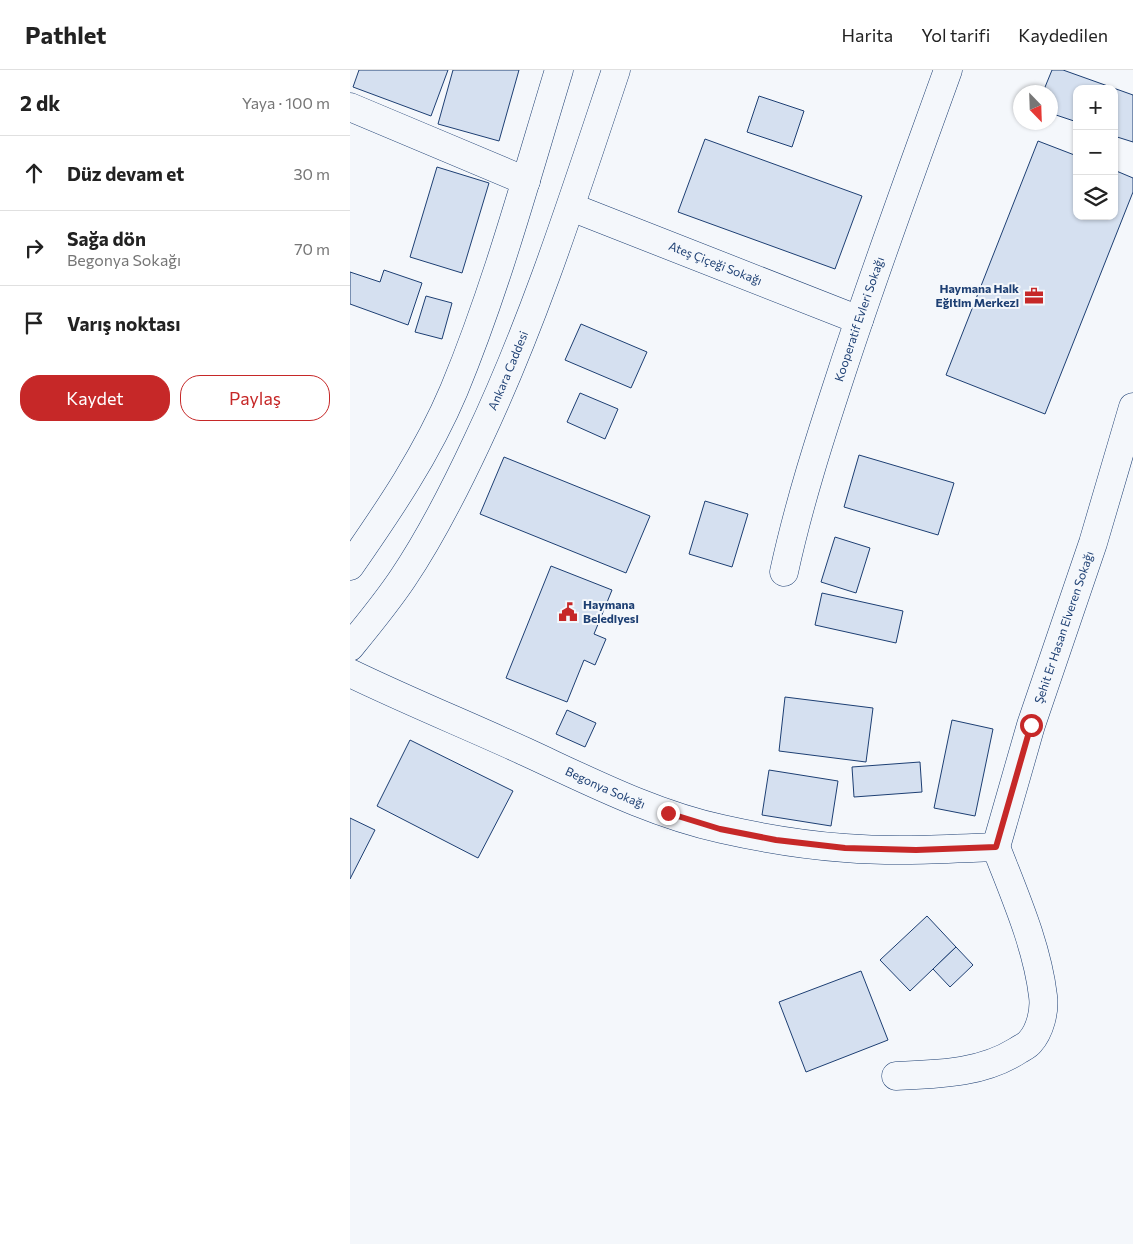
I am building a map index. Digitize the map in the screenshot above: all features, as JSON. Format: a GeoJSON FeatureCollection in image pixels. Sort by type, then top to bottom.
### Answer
{"type":"FeatureCollection","features":[{"type":"Feature","properties":{"kind":"street"},"geometry":{"type":"LineString","coordinates":[[350,566],[393,504],[431,437],[453,392],[506,249],[559,70]]}},
{"type":"Feature","properties":{"kind":"street","name":"Ankara Caddesi"},"geometry":{"type":"LineString","coordinates":[[350,647],[403,578],[444,509],[512,365],[571,207],[616,70]]}},
{"type":"Feature","properties":{"kind":"street","name":"Kooperatif Evleri Sokağı"},"geometry":{"type":"LineString","coordinates":[[784,572],[793,529],[810,467],[859,320],[948,70]]}},
{"type":"Feature","properties":{"kind":"street"},"geometry":{"type":"LineString","coordinates":[[350,107],[526,181]]}},
{"type":"Feature","properties":{"kind":"street","name":"Ateş Çiçeği Sokağı"},"geometry":{"type":"LineString","coordinates":[[571,207],[859,320]]}},
{"type":"Feature","properties":{"kind":"street","name":"Şehit Er Hasan Elveren Sokağı"},"geometry":{"type":"LineString","coordinates":[[996,847],[1031,725],[1093,543],[1133,408]]}},
{"type":"Feature","properties":{"kind":"street","name":"Begonya Sokağı"},"geometry":{"type":"LineString","coordinates":[[350,673],[410,702],[525,751],[601,787],[668,813],[720,829],[776,840],[845,848],[916,850],[996,847]]}},
{"type":"Feature","properties":{"kind":"street"},"geometry":{"type":"LineString","coordinates":[[896,1076],[960,1072],[1005,1058],[1030,1043],[1041,1022],[1043,997],[1036,964],[1022,915],[996,847]]}},
{"type":"Feature","properties":{"kind":"building"},"geometry":{"type":"Polygon","coordinates":[[[359,70],[448,70],[431,116],[353,87],[359,70]]]}},
{"type":"Feature","properties":{"kind":"building"},"geometry":{"type":"Polygon","coordinates":[[[453,70],[519,70],[499,141],[438,124],[453,70]]]}},
{"type":"Feature","properties":{"kind":"building"},"geometry":{"type":"Polygon","coordinates":[[[1052,70],[1063,70],[1105,85],[1073,85],[1073,121],[1058,116],[1058,85],[1046,85],[1052,70]]]}},
{"type":"Feature","properties":{"kind":"building"},"geometry":{"type":"Polygon","coordinates":[[[1118,90],[1133,95],[1133,142],[1118,137],[1118,90]]]}},
{"type":"Feature","properties":{"kind":"building"},"geometry":{"type":"Polygon","coordinates":[[[759,96],[804,111],[792,147],[747,132],[759,96]]]}},
{"type":"Feature","properties":{"kind":"building"},"geometry":{"type":"Polygon","coordinates":[[[705,139],[862,196],[835,269],[678,212],[705,139]]]}},
{"type":"Feature","properties":{"kind":"building","name":"Haymana Halk Eğitim Merkezi"},"geometry":{"type":"Polygon","coordinates":[[[1038,141],[1073,154],[1073,220],[1118,220],[1118,172],[1133,178],[1133,192],[1045,414],[946,375],[1038,141]]]}},
{"type":"Feature","properties":{"kind":"building"},"geometry":{"type":"Polygon","coordinates":[[[437,167],[489,183],[462,273],[410,257],[437,167]]]}},
{"type":"Feature","properties":{"kind":"building"},"geometry":{"type":"Polygon","coordinates":[[[384,270],[422,283],[408,325],[350,304],[350,272],[380,282],[384,270]]]}},
{"type":"Feature","properties":{"kind":"building"},"geometry":{"type":"Polygon","coordinates":[[[426,296],[452,303],[442,339],[415,332],[426,296]]]}},
{"type":"Feature","properties":{"kind":"building"},"geometry":{"type":"Polygon","coordinates":[[[581,324],[647,352],[631,388],[565,360],[581,324]]]}},
{"type":"Feature","properties":{"kind":"building"},"geometry":{"type":"Polygon","coordinates":[[[580,393],[618,409],[605,439],[567,422],[580,393]]]}},
{"type":"Feature","properties":{"kind":"building"},"geometry":{"type":"Polygon","coordinates":[[[859,455],[954,483],[938,535],[844,507],[859,455]]]}},
{"type":"Feature","properties":{"kind":"building"},"geometry":{"type":"Polygon","coordinates":[[[504,457],[650,516],[626,573],[480,514],[504,457]]]}},
{"type":"Feature","properties":{"kind":"building"},"geometry":{"type":"Polygon","coordinates":[[[705,501],[748,514],[732,567],[689,554],[705,501]]]}},
{"type":"Feature","properties":{"kind":"building"},"geometry":{"type":"Polygon","coordinates":[[[835,537],[870,548],[856,593],[821,582],[835,537]]]}},
{"type":"Feature","properties":{"kind":"building","name":"Haymana Belediyesi"},"geometry":{"type":"Polygon","coordinates":[[[551,566],[612,590],[594,634],[606,639],[595,665],[584,660],[567,702],[506,678],[551,566]]]}},
{"type":"Feature","properties":{"kind":"building"},"geometry":{"type":"Polygon","coordinates":[[[822,593],[903,611],[896,643],[815,625],[822,593]]]}},
{"type":"Feature","properties":{"kind":"building"},"geometry":{"type":"Polygon","coordinates":[[[785,697],[873,708],[866,762],[779,751],[785,697]]]}},
{"type":"Feature","properties":{"kind":"building"},"geometry":{"type":"Polygon","coordinates":[[[567,710],[596,723],[585,747],[556,734],[567,710]]]}},
{"type":"Feature","properties":{"kind":"building"},"geometry":{"type":"Polygon","coordinates":[[[952,720],[993,729],[975,816],[934,808],[952,720]]]}},
{"type":"Feature","properties":{"kind":"building"},"geometry":{"type":"Polygon","coordinates":[[[410,740],[513,791],[478,858],[377,806],[410,740]]]}},
{"type":"Feature","properties":{"kind":"building"},"geometry":{"type":"Polygon","coordinates":[[[920,762],[922,792],[854,797],[852,767],[920,762]]]}},
{"type":"Feature","properties":{"kind":"building"},"geometry":{"type":"Polygon","coordinates":[[[769,770],[838,781],[831,826],[762,815],[769,770]]]}},
{"type":"Feature","properties":{"kind":"building"},"geometry":{"type":"Polygon","coordinates":[[[350,818],[375,830],[350,879],[350,818]]]}},
{"type":"Feature","properties":{"kind":"building"},"geometry":{"type":"Polygon","coordinates":[[[927,916],[956,947],[910,991],[880,960],[927,916]]]}},
{"type":"Feature","properties":{"kind":"building"},"geometry":{"type":"Polygon","coordinates":[[[956,947],[973,965],[950,987],[933,969],[956,947]]]}},
{"type":"Feature","properties":{"kind":"building"},"geometry":{"type":"Polygon","coordinates":[[[861,971],[888,1040],[806,1072],[779,1002],[861,971]]]}},
{"type":"Feature","properties":{"kind":"place","name":"Haymana Halk Eğitim Merkezi"},"geometry":{"type":"Point","coordinates":[1034,296]}},
{"type":"Feature","properties":{"kind":"place","name":"Haymana Belediyesi"},"geometry":{"type":"Point","coordinates":[568,612]}},
{"type":"Feature","properties":{"kind":"route"},"geometry":{"type":"LineString","coordinates":[[668,813],[720,829],[776,840],[845,848],[916,850],[996,847],[1031,725]]}}]}
